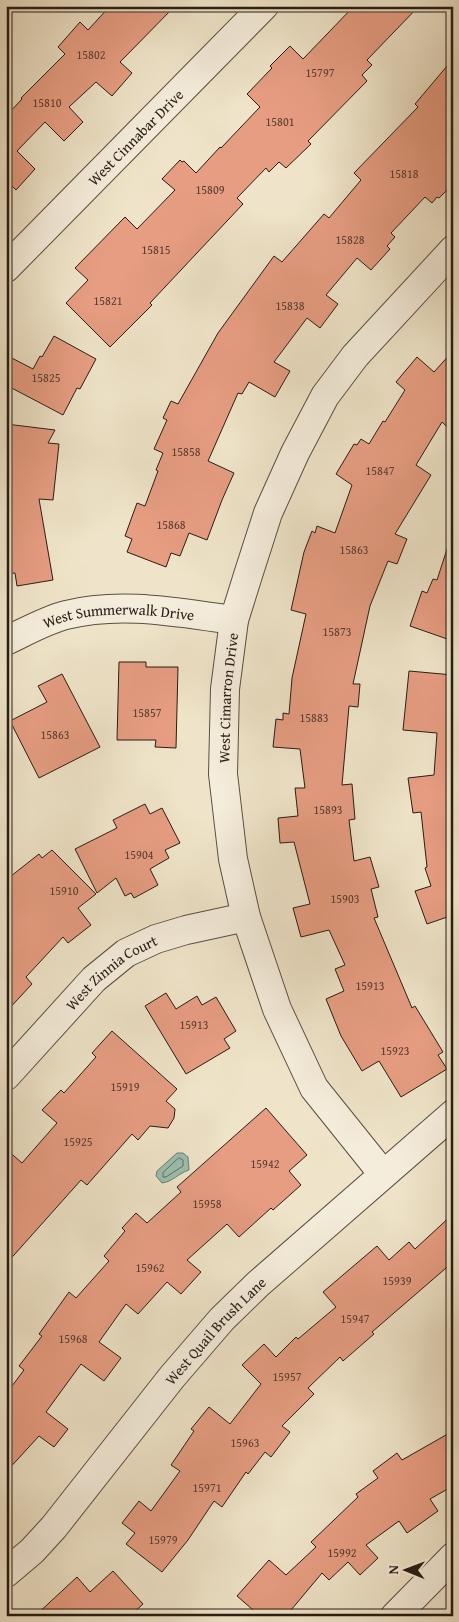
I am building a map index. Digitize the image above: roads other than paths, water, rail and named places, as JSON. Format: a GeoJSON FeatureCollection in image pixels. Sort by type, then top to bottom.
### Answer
{"type":"FeatureCollection","features":[{"type":"Feature","properties":{"kind":"street","name":"West Cinnabar Drive"},"geometry":{"type":"LineString","coordinates":[[6,268],[264,6]]}},
{"type":"Feature","properties":{"kind":"street","name":"West Cimarron Drive"},"geometry":{"type":"LineString","coordinates":[[383,1174],[314,1088],[277,1009],[246,917],[233,859],[223,774],[225,689],[234,620],[268,513],[295,453],[325,396],[355,356],[453,250]]}},
{"type":"Feature","properties":{"kind":"street","name":"West Summerwalk Drive"},"geometry":{"type":"LineString","coordinates":[[6,642],[65,615],[104,609],[141,608],[234,620]]}},
{"type":"Feature","properties":{"kind":"street","name":"West Zinnia Court"},"geometry":{"type":"LineString","coordinates":[[6,1076],[94,979],[126,953],[156,939],[186,930],[246,917]]}},
{"type":"Feature","properties":{"kind":"street","name":"West Quail Brush Lane"},"geometry":{"type":"LineString","coordinates":[[6,1573],[54,1527],[172,1376],[222,1319],[258,1284],[453,1114]]}},
{"type":"Feature","properties":{"kind":"street"},"geometry":{"type":"LineString","coordinates":[[395,1616],[453,1558]]}},
{"type":"Feature","properties":{"kind":"water"},"geometry":{"type":"Polygon","coordinates":[[[177,1153],[183,1153],[188,1157],[189,1170],[162,1183],[156,1176],[157,1171],[177,1153]]]}}]}
